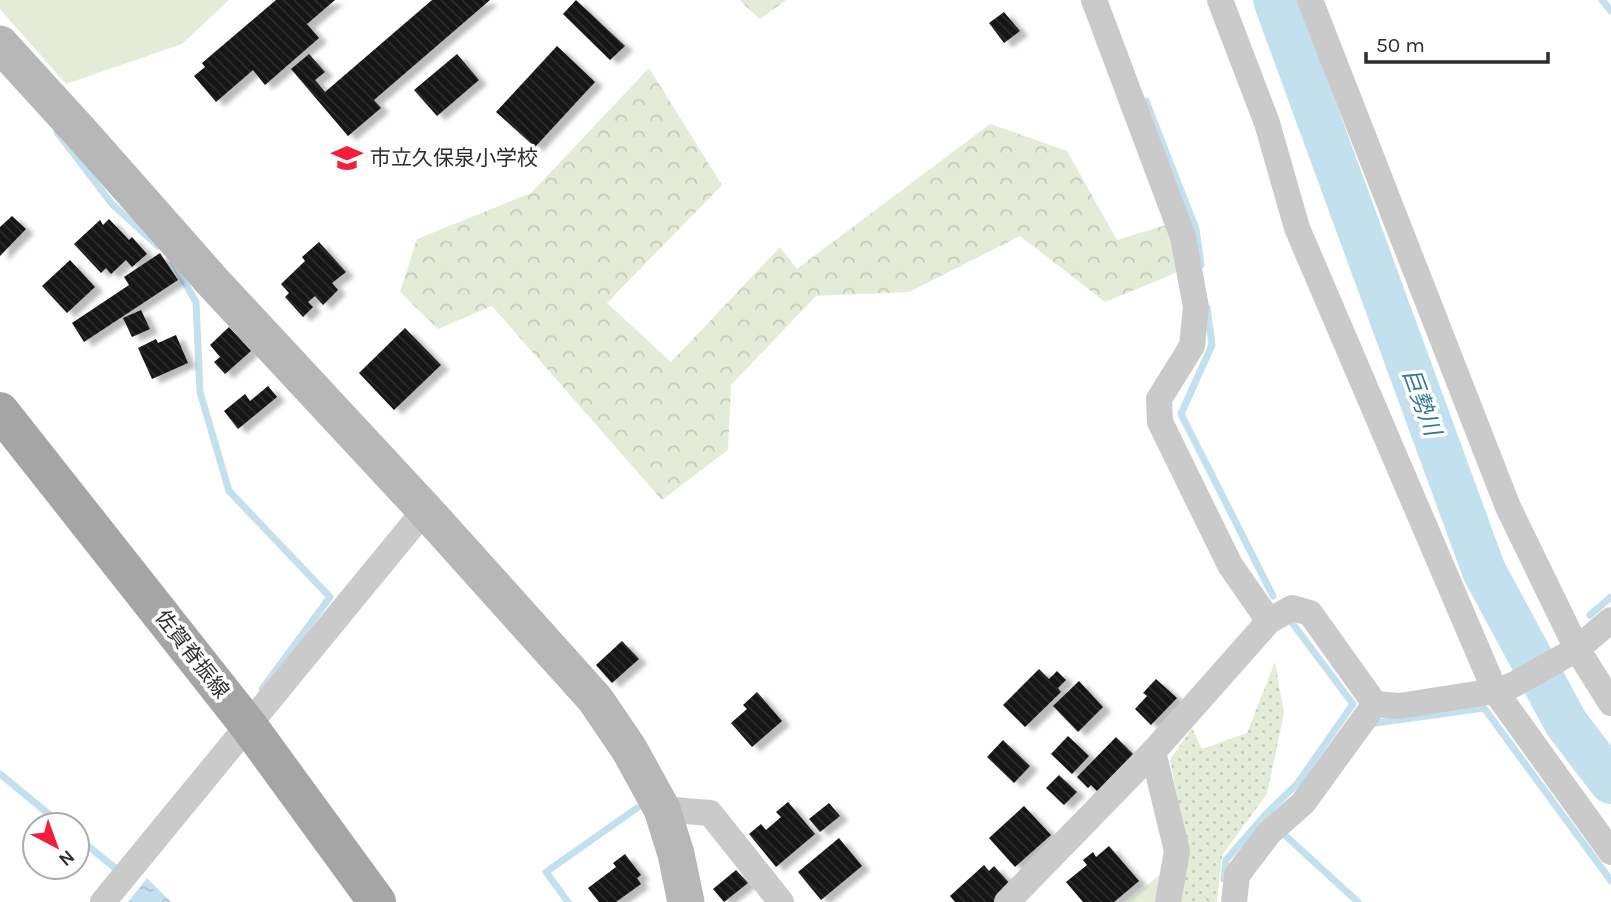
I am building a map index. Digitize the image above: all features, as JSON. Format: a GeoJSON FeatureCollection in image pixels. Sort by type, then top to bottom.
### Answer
{"type":"FeatureCollection","features":[{"type":"Feature","properties":{"kind":"main road","name":"佐賀脊振線"},"geometry":{"type":"LineString","coordinates":[[0,411],[248,725],[377,902]]}},
{"type":"Feature","properties":{"kind":"street"},"geometry":{"type":"LineString","coordinates":[[1094,0],[1182,237],[1196,307],[1192,346],[1159,399],[1160,422],[1230,565],[1269,621]]}},
{"type":"Feature","properties":{"kind":"street"},"geometry":{"type":"LineString","coordinates":[[1220,0],[1267,123],[1297,228],[1504,688],[1611,852]]}},
{"type":"Feature","properties":{"kind":"street"},"geometry":{"type":"LineString","coordinates":[[1310,0],[1508,507],[1577,649],[1611,703]]}},
{"type":"Feature","properties":{"kind":"street"},"geometry":{"type":"LineString","coordinates":[[0,44],[212,282],[425,510],[595,699],[629,749],[662,809],[676,854],[686,902]]}},
{"type":"Feature","properties":{"kind":"street"},"geometry":{"type":"LineString","coordinates":[[118,884],[425,510]]}},
{"type":"Feature","properties":{"kind":"street"},"geometry":{"type":"LineString","coordinates":[[1007,902],[1153,752],[1269,621],[1292,608],[1310,612],[1375,704],[1399,706],[1504,688],[1577,649],[1611,620]]}},
{"type":"Feature","properties":{"kind":"street"},"geometry":{"type":"LineString","coordinates":[[1234,902],[1237,875],[1269,832],[1303,803],[1375,704]]}},
{"type":"Feature","properties":{"kind":"street"},"geometry":{"type":"LineString","coordinates":[[1153,752],[1177,850],[1168,902]]}},
{"type":"Feature","properties":{"kind":"street"},"geometry":{"type":"LineString","coordinates":[[662,809],[710,813],[781,902]]}},
{"type":"Feature","properties":{"kind":"green space"},"geometry":{"type":"Polygon","coordinates":[[[0,0],[229,0],[182,44],[66,84],[0,9],[0,0]]]}},
{"type":"Feature","properties":{"kind":"green space"},"geometry":{"type":"Polygon","coordinates":[[[739,0],[786,0],[760,19],[739,0]]]}},
{"type":"Feature","properties":{"kind":"green space"},"geometry":{"type":"Polygon","coordinates":[[[649,68],[722,185],[607,303],[671,362],[780,247],[797,269],[990,124],[1067,151],[1117,240],[1169,224],[1178,272],[1105,302],[1020,236],[909,292],[816,296],[731,385],[728,450],[662,500],[492,306],[438,329],[400,292],[417,239],[531,193],[649,68]]]}},
{"type":"Feature","properties":{"kind":"green space"},"geometry":{"type":"Polygon","coordinates":[[[1275,662],[1284,713],[1267,794],[1222,855],[1217,902],[1176,902],[1187,847],[1170,760],[1192,728],[1202,749],[1247,733],[1275,662]]]}},
{"type":"Feature","properties":{"kind":"green space"},"geometry":{"type":"Polygon","coordinates":[[[1162,873],[1158,902],[1127,902],[1162,873]]]}},
{"type":"Feature","properties":{"kind":"water"},"geometry":{"type":"Polygon","coordinates":[[[147,878],[171,902],[128,902],[147,878]]]}},
{"type":"Feature","properties":{"kind":"building"},"geometry":{"type":"Polygon","coordinates":[[[276,0],[335,0],[307,24],[319,38],[265,85],[253,70],[216,102],[194,76],[205,67],[202,63],[276,0]]]}},
{"type":"Feature","properties":{"kind":"building"},"geometry":{"type":"Polygon","coordinates":[[[432,0],[490,0],[374,100],[381,108],[348,136],[291,69],[309,54],[325,72],[315,80],[325,92],[432,0]]]}},
{"type":"Feature","properties":{"kind":"building"},"geometry":{"type":"Polygon","coordinates":[[[576,0],[625,46],[610,60],[563,14],[576,0]]]}},
{"type":"Feature","properties":{"kind":"building"},"geometry":{"type":"Polygon","coordinates":[[[1004,12],[1020,31],[1004,43],[989,23],[1004,12]]]}},
{"type":"Feature","properties":{"kind":"building"},"geometry":{"type":"Polygon","coordinates":[[[557,46],[595,82],[535,147],[496,112],[557,46]]]}},
{"type":"Feature","properties":{"kind":"building"},"geometry":{"type":"Polygon","coordinates":[[[457,54],[479,80],[437,116],[414,90],[457,54]]]}},
{"type":"Feature","properties":{"kind":"building"},"geometry":{"type":"Polygon","coordinates":[[[12,216],[26,229],[0,256],[0,227],[12,216]]]}},
{"type":"Feature","properties":{"kind":"building"},"geometry":{"type":"Polygon","coordinates":[[[109,219],[129,240],[132,237],[147,254],[132,267],[126,260],[111,274],[106,268],[101,273],[74,244],[100,220],[103,225],[109,219]]]}},
{"type":"Feature","properties":{"kind":"building"},"geometry":{"type":"Polygon","coordinates":[[[319,242],[346,272],[332,283],[338,290],[323,305],[315,296],[308,302],[313,307],[303,317],[285,297],[289,293],[281,284],[305,261],[302,257],[319,242]]]}},
{"type":"Feature","properties":{"kind":"building"},"geometry":{"type":"Polygon","coordinates":[[[160,253],[178,280],[84,342],[72,323],[129,285],[124,277],[160,253]]]}},
{"type":"Feature","properties":{"kind":"building"},"geometry":{"type":"Polygon","coordinates":[[[70,260],[95,287],[67,313],[42,286],[70,260]]]}},
{"type":"Feature","properties":{"kind":"building"},"geometry":{"type":"Polygon","coordinates":[[[141,310],[150,329],[132,337],[123,318],[141,310]]]}},
{"type":"Feature","properties":{"kind":"building"},"geometry":{"type":"Polygon","coordinates":[[[229,327],[251,351],[225,374],[214,362],[220,357],[210,345],[229,327]]]}},
{"type":"Feature","properties":{"kind":"building"},"geometry":{"type":"Polygon","coordinates":[[[405,328],[441,365],[394,410],[359,373],[405,328]]]}},
{"type":"Feature","properties":{"kind":"building"},"geometry":{"type":"Polygon","coordinates":[[[176,335],[188,363],[152,379],[138,348],[156,339],[158,343],[176,335]]]}},
{"type":"Feature","properties":{"kind":"building"},"geometry":{"type":"Polygon","coordinates":[[[268,386],[277,397],[238,429],[224,411],[245,394],[250,401],[268,386]]]}},
{"type":"Feature","properties":{"kind":"building"},"geometry":{"type":"Polygon","coordinates":[[[622,641],[639,659],[612,683],[596,665],[622,641]]]}},
{"type":"Feature","properties":{"kind":"building"},"geometry":{"type":"Polygon","coordinates":[[[1039,669],[1049,679],[1057,671],[1066,680],[1058,688],[1061,692],[1025,727],[1003,705],[1039,669]]]}},
{"type":"Feature","properties":{"kind":"building"},"geometry":{"type":"Polygon","coordinates":[[[1156,679],[1177,698],[1151,725],[1135,709],[1147,696],[1143,693],[1156,679]]]}},
{"type":"Feature","properties":{"kind":"building"},"geometry":{"type":"Polygon","coordinates":[[[1079,681],[1103,707],[1078,732],[1053,706],[1079,681]]]}},
{"type":"Feature","properties":{"kind":"building"},"geometry":{"type":"Polygon","coordinates":[[[757,692],[782,721],[752,747],[731,723],[747,709],[743,705],[757,692]]]}},
{"type":"Feature","properties":{"kind":"building"},"geometry":{"type":"Polygon","coordinates":[[[1068,736],[1089,756],[1072,774],[1051,754],[1068,736]]]}},
{"type":"Feature","properties":{"kind":"building"},"geometry":{"type":"Polygon","coordinates":[[[1116,737],[1134,755],[1098,792],[1091,785],[1088,788],[1077,777],[1116,737]]]}},
{"type":"Feature","properties":{"kind":"building"},"geometry":{"type":"Polygon","coordinates":[[[1003,740],[1030,766],[1014,783],[987,757],[1003,740]]]}},
{"type":"Feature","properties":{"kind":"building"},"geometry":{"type":"Polygon","coordinates":[[[1059,775],[1077,792],[1064,805],[1046,788],[1059,775]]]}},
{"type":"Feature","properties":{"kind":"building"},"geometry":{"type":"Polygon","coordinates":[[[788,802],[815,834],[776,867],[749,834],[761,824],[766,830],[781,817],[776,812],[788,802]]]}},
{"type":"Feature","properties":{"kind":"building"},"geometry":{"type":"Polygon","coordinates":[[[829,803],[840,816],[820,832],[809,819],[829,803]]]}},
{"type":"Feature","properties":{"kind":"building"},"geometry":{"type":"Polygon","coordinates":[[[1024,806],[1051,835],[1015,867],[989,838],[1024,806]]]}},
{"type":"Feature","properties":{"kind":"building"},"geometry":{"type":"Polygon","coordinates":[[[839,838],[862,866],[821,900],[798,872],[839,838]]]}},
{"type":"Feature","properties":{"kind":"building"},"geometry":{"type":"Polygon","coordinates":[[[1109,846],[1139,881],[1114,902],[1083,902],[1066,882],[1087,865],[1083,860],[1093,852],[1096,857],[1109,846]]]}},
{"type":"Feature","properties":{"kind":"building"},"geometry":{"type":"Polygon","coordinates":[[[625,854],[641,875],[637,878],[641,884],[616,902],[599,902],[588,888],[616,867],[613,863],[625,854]]]}},
{"type":"Feature","properties":{"kind":"building"},"geometry":{"type":"Polygon","coordinates":[[[984,865],[989,871],[994,866],[1013,887],[997,902],[955,902],[950,896],[984,865]]]}},
{"type":"Feature","properties":{"kind":"building"},"geometry":{"type":"Polygon","coordinates":[[[736,870],[748,883],[724,902],[713,889],[736,870]]]}},
{"type":"Feature","properties":{"kind":"waterway","name":"巨勢川"},"geometry":{"type":"LineString","coordinates":[[1275,0],[1484,571],[1566,723],[1611,782]]}},
{"type":"Feature","properties":{"kind":"waterway"},"geometry":{"type":"LineString","coordinates":[[1602,0],[1611,11]]}},
{"type":"Feature","properties":{"kind":"waterway"},"geometry":{"type":"LineString","coordinates":[[1146,101],[1196,229],[1201,265]]}},
{"type":"Feature","properties":{"kind":"waterway"},"geometry":{"type":"LineString","coordinates":[[57,132],[112,204],[158,246]]}},
{"type":"Feature","properties":{"kind":"waterway"},"geometry":{"type":"LineString","coordinates":[[173,262],[196,302],[200,392],[229,491],[330,597],[262,689]]}},
{"type":"Feature","properties":{"kind":"waterway"},"geometry":{"type":"LineString","coordinates":[[1207,308],[1212,345],[1181,414],[1273,596]]}},
{"type":"Feature","properties":{"kind":"waterway"},"geometry":{"type":"LineString","coordinates":[[1590,615],[1611,597]]}},
{"type":"Feature","properties":{"kind":"waterway"},"geometry":{"type":"LineString","coordinates":[[1224,879],[1226,860],[1265,815],[1297,784],[1353,704],[1293,624]]}},
{"type":"Feature","properties":{"kind":"waterway"},"geometry":{"type":"LineString","coordinates":[[1376,723],[1484,708],[1611,881]]}},
{"type":"Feature","properties":{"kind":"waterway"},"geometry":{"type":"LineString","coordinates":[[0,774],[45,811]]}},
{"type":"Feature","properties":{"kind":"waterway"},"geometry":{"type":"LineString","coordinates":[[568,902],[546,872],[637,808]]}},
{"type":"Feature","properties":{"kind":"waterway"},"geometry":{"type":"LineString","coordinates":[[1287,837],[1358,902]]}},
{"type":"Feature","properties":{"kind":"waterway"},"geometry":{"type":"LineString","coordinates":[[91,848],[120,872]]}},
{"type":"Feature","properties":{"kind":"place","name":"市立久保泉小学校"},"geometry":{"type":"Point","coordinates":[347,158]}}]}
